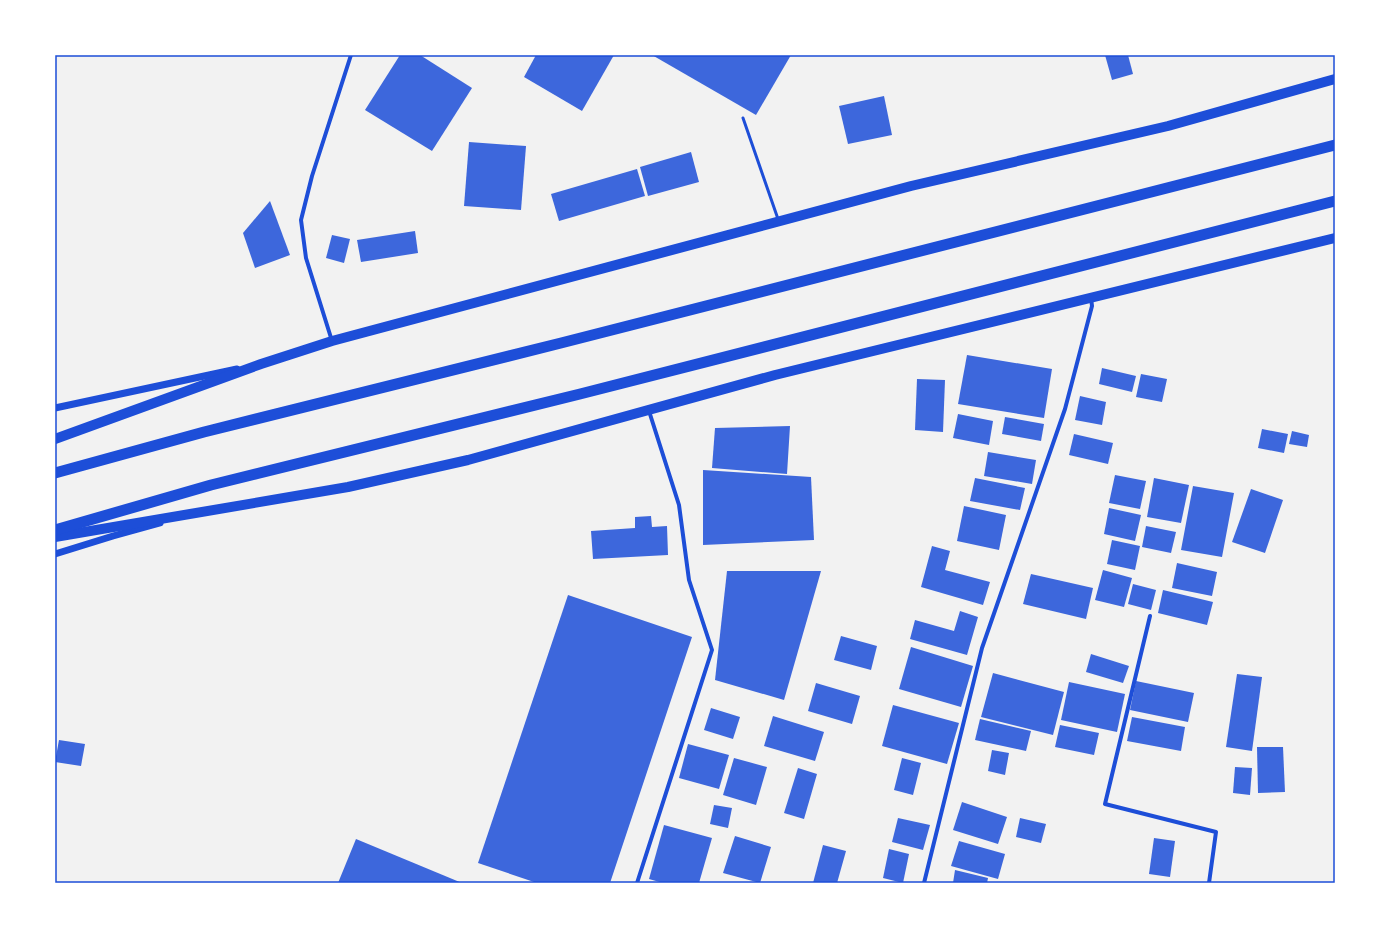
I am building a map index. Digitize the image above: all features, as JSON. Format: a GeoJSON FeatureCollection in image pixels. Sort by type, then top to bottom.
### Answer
{"type":"FeatureCollection","features":[{"type":"Feature","properties":{"kind":"highway"},"geometry":{"type":"LineString","coordinates":[[55,473],[204,432],[561,343],[1335,145]]}},
{"type":"Feature","properties":{"kind":"highway"},"geometry":{"type":"LineString","coordinates":[[55,530],[211,485],[580,394],[1335,201]]}},
{"type":"Feature","properties":{"kind":"main road"},"geometry":{"type":"LineString","coordinates":[[55,439],[261,364],[332,341],[910,186],[1168,126],[1335,79]]}},
{"type":"Feature","properties":{"kind":"main road"},"geometry":{"type":"LineString","coordinates":[[55,537],[348,487],[461,462],[775,375],[1335,238]]}},
{"type":"Feature","properties":{"kind":"street"},"geometry":{"type":"LineString","coordinates":[[332,341],[306,258],[301,220],[312,176],[351,55]]}},
{"type":"Feature","properties":{"kind":"street"},"geometry":{"type":"LineString","coordinates":[[924,883],[982,648],[1065,409],[1092,306],[1091,298]]}},
{"type":"Feature","properties":{"kind":"street"},"geometry":{"type":"LineString","coordinates":[[55,408],[261,364]]}},
{"type":"Feature","properties":{"kind":"street"},"geometry":{"type":"LineString","coordinates":[[637,883],[712,650],[689,580],[679,505],[649,411]]}},
{"type":"Feature","properties":{"kind":"street"},"geometry":{"type":"LineString","coordinates":[[55,554],[113,536],[208,510]]}},
{"type":"Feature","properties":{"kind":"street"},"geometry":{"type":"LineString","coordinates":[[1150,616],[1105,804],[1216,832],[1209,883]]}},
{"type":"Feature","properties":{"kind":"lane"},"geometry":{"type":"LineString","coordinates":[[743,118],[779,221]]}},
{"type":"Feature","properties":{"kind":"building"},"geometry":{"type":"Polygon","coordinates":[[[400,55],[420,55],[472,88],[432,151],[365,110],[400,55]]]}},
{"type":"Feature","properties":{"kind":"building"},"geometry":{"type":"Polygon","coordinates":[[[536,55],[614,55],[582,111],[524,77],[536,55]]]}},
{"type":"Feature","properties":{"kind":"building"},"geometry":{"type":"Polygon","coordinates":[[[652,55],[791,55],[756,115],[652,55]]]}},
{"type":"Feature","properties":{"kind":"building"},"geometry":{"type":"Polygon","coordinates":[[[1105,55],[1128,55],[1133,74],[1112,80],[1105,55]]]}},
{"type":"Feature","properties":{"kind":"building"},"geometry":{"type":"Polygon","coordinates":[[[884,96],[892,135],[848,144],[839,106],[884,96]]]}},
{"type":"Feature","properties":{"kind":"building"},"geometry":{"type":"Polygon","coordinates":[[[469,142],[526,146],[521,210],[464,206],[469,142]]]}},
{"type":"Feature","properties":{"kind":"building"},"geometry":{"type":"Polygon","coordinates":[[[691,152],[699,182],[648,196],[640,167],[691,152]]]}},
{"type":"Feature","properties":{"kind":"building"},"geometry":{"type":"Polygon","coordinates":[[[637,169],[645,196],[559,221],[551,194],[637,169]]]}},
{"type":"Feature","properties":{"kind":"building"},"geometry":{"type":"Polygon","coordinates":[[[270,201],[290,255],[255,268],[243,233],[270,201]]]}},
{"type":"Feature","properties":{"kind":"building"},"geometry":{"type":"Polygon","coordinates":[[[415,231],[418,253],[361,262],[357,240],[415,231]]]}},
{"type":"Feature","properties":{"kind":"building"},"geometry":{"type":"Polygon","coordinates":[[[332,235],[350,239],[344,263],[326,258],[332,235]]]}},
{"type":"Feature","properties":{"kind":"building"},"geometry":{"type":"Polygon","coordinates":[[[967,355],[1052,369],[1044,418],[958,404],[967,355]]]}},
{"type":"Feature","properties":{"kind":"building"},"geometry":{"type":"Polygon","coordinates":[[[1102,368],[1136,376],[1132,392],[1099,384],[1102,368]]]}},
{"type":"Feature","properties":{"kind":"building"},"geometry":{"type":"Polygon","coordinates":[[[1141,374],[1167,379],[1162,402],[1136,397],[1141,374]]]}},
{"type":"Feature","properties":{"kind":"building"},"geometry":{"type":"Polygon","coordinates":[[[917,379],[945,380],[943,432],[915,430],[917,379]]]}},
{"type":"Feature","properties":{"kind":"building"},"geometry":{"type":"Polygon","coordinates":[[[1080,396],[1106,402],[1102,425],[1075,420],[1080,396]]]}},
{"type":"Feature","properties":{"kind":"building"},"geometry":{"type":"Polygon","coordinates":[[[958,414],[993,421],[989,445],[953,438],[958,414]]]}},
{"type":"Feature","properties":{"kind":"building"},"geometry":{"type":"Polygon","coordinates":[[[1005,417],[1044,424],[1041,441],[1002,434],[1005,417]]]}},
{"type":"Feature","properties":{"kind":"building"},"geometry":{"type":"Polygon","coordinates":[[[790,426],[787,474],[712,468],[715,428],[790,426]]]}},
{"type":"Feature","properties":{"kind":"building"},"geometry":{"type":"Polygon","coordinates":[[[1262,429],[1288,434],[1284,453],[1258,448],[1262,429]]]}},
{"type":"Feature","properties":{"kind":"building"},"geometry":{"type":"Polygon","coordinates":[[[1292,431],[1309,435],[1307,447],[1289,444],[1292,431]]]}},
{"type":"Feature","properties":{"kind":"building"},"geometry":{"type":"Polygon","coordinates":[[[1074,434],[1113,443],[1108,464],[1069,455],[1074,434]]]}},
{"type":"Feature","properties":{"kind":"building"},"geometry":{"type":"Polygon","coordinates":[[[988,452],[1036,460],[1032,484],[984,476],[988,452]]]}},
{"type":"Feature","properties":{"kind":"building"},"geometry":{"type":"Polygon","coordinates":[[[703,470],[811,477],[814,540],[703,545],[703,470]]]}},
{"type":"Feature","properties":{"kind":"building"},"geometry":{"type":"Polygon","coordinates":[[[1115,475],[1146,481],[1140,509],[1109,503],[1115,475]]]}},
{"type":"Feature","properties":{"kind":"building"},"geometry":{"type":"Polygon","coordinates":[[[975,478],[1025,488],[1020,510],[970,501],[975,478]]]}},
{"type":"Feature","properties":{"kind":"building"},"geometry":{"type":"Polygon","coordinates":[[[1154,478],[1189,485],[1181,523],[1147,517],[1154,478]]]}},
{"type":"Feature","properties":{"kind":"building"},"geometry":{"type":"Polygon","coordinates":[[[1193,486],[1234,493],[1222,557],[1181,550],[1193,486]]]}},
{"type":"Feature","properties":{"kind":"building"},"geometry":{"type":"Polygon","coordinates":[[[1251,489],[1283,500],[1265,553],[1232,542],[1251,489]]]}},
{"type":"Feature","properties":{"kind":"building"},"geometry":{"type":"Polygon","coordinates":[[[964,506],[1006,515],[999,550],[957,541],[964,506]]]}},
{"type":"Feature","properties":{"kind":"building"},"geometry":{"type":"Polygon","coordinates":[[[1109,508],[1141,515],[1135,541],[1104,534],[1109,508]]]}},
{"type":"Feature","properties":{"kind":"building"},"geometry":{"type":"Polygon","coordinates":[[[651,516],[652,527],[667,526],[668,555],[593,559],[591,531],[635,528],[635,517],[651,516]]]}},
{"type":"Feature","properties":{"kind":"building"},"geometry":{"type":"Polygon","coordinates":[[[1146,526],[1176,532],[1171,553],[1142,547],[1146,526]]]}},
{"type":"Feature","properties":{"kind":"building"},"geometry":{"type":"Polygon","coordinates":[[[1112,540],[1140,546],[1135,570],[1107,564],[1112,540]]]}},
{"type":"Feature","properties":{"kind":"building"},"geometry":{"type":"Polygon","coordinates":[[[932,546],[950,551],[945,570],[990,582],[983,605],[921,587],[932,546]]]}},
{"type":"Feature","properties":{"kind":"building"},"geometry":{"type":"Polygon","coordinates":[[[1177,563],[1217,572],[1212,596],[1172,588],[1177,563]]]}},
{"type":"Feature","properties":{"kind":"building"},"geometry":{"type":"Polygon","coordinates":[[[1103,570],[1132,578],[1124,607],[1095,600],[1103,570]]]}},
{"type":"Feature","properties":{"kind":"building"},"geometry":{"type":"Polygon","coordinates":[[[727,571],[821,571],[784,700],[715,680],[727,571]]]}},
{"type":"Feature","properties":{"kind":"building"},"geometry":{"type":"Polygon","coordinates":[[[1031,574],[1093,588],[1086,619],[1023,604],[1031,574]]]}},
{"type":"Feature","properties":{"kind":"building"},"geometry":{"type":"Polygon","coordinates":[[[1133,584],[1156,590],[1151,610],[1128,604],[1133,584]]]}},
{"type":"Feature","properties":{"kind":"building"},"geometry":{"type":"Polygon","coordinates":[[[1163,590],[1213,602],[1207,625],[1158,613],[1163,590]]]}},
{"type":"Feature","properties":{"kind":"building"},"geometry":{"type":"Polygon","coordinates":[[[568,595],[692,637],[610,883],[537,883],[478,863],[568,595]]]}},
{"type":"Feature","properties":{"kind":"building"},"geometry":{"type":"Polygon","coordinates":[[[960,611],[978,617],[967,655],[910,639],[915,620],[954,631],[960,611]]]}},
{"type":"Feature","properties":{"kind":"building"},"geometry":{"type":"Polygon","coordinates":[[[841,636],[877,646],[871,670],[834,660],[841,636]]]}},
{"type":"Feature","properties":{"kind":"building"},"geometry":{"type":"Polygon","coordinates":[[[911,647],[973,666],[961,707],[899,689],[911,647]]]}},
{"type":"Feature","properties":{"kind":"building"},"geometry":{"type":"Polygon","coordinates":[[[1091,654],[1129,666],[1123,683],[1086,672],[1091,654]]]}},
{"type":"Feature","properties":{"kind":"building"},"geometry":{"type":"Polygon","coordinates":[[[993,673],[1064,692],[1053,735],[981,717],[993,673]]]}},
{"type":"Feature","properties":{"kind":"building"},"geometry":{"type":"Polygon","coordinates":[[[1237,674],[1262,677],[1252,751],[1226,747],[1237,674]]]}},
{"type":"Feature","properties":{"kind":"building"},"geometry":{"type":"Polygon","coordinates":[[[1136,681],[1194,693],[1188,722],[1130,710],[1136,681]]]}},
{"type":"Feature","properties":{"kind":"building"},"geometry":{"type":"Polygon","coordinates":[[[1069,682],[1125,694],[1117,732],[1061,720],[1069,682]]]}},
{"type":"Feature","properties":{"kind":"building"},"geometry":{"type":"Polygon","coordinates":[[[816,683],[860,696],[852,724],[808,711],[816,683]]]}},
{"type":"Feature","properties":{"kind":"building"},"geometry":{"type":"Polygon","coordinates":[[[893,705],[959,723],[947,764],[882,746],[893,705]]]}},
{"type":"Feature","properties":{"kind":"building"},"geometry":{"type":"Polygon","coordinates":[[[711,708],[740,717],[733,739],[704,730],[711,708]]]}},
{"type":"Feature","properties":{"kind":"building"},"geometry":{"type":"Polygon","coordinates":[[[773,716],[824,732],[815,761],[764,746],[773,716]]]}},
{"type":"Feature","properties":{"kind":"building"},"geometry":{"type":"Polygon","coordinates":[[[1132,717],[1185,727],[1181,751],[1127,741],[1132,717]]]}},
{"type":"Feature","properties":{"kind":"building"},"geometry":{"type":"Polygon","coordinates":[[[980,719],[1031,731],[1026,751],[975,740],[980,719]]]}},
{"type":"Feature","properties":{"kind":"building"},"geometry":{"type":"Polygon","coordinates":[[[1060,725],[1099,733],[1094,755],[1055,747],[1060,725]]]}},
{"type":"Feature","properties":{"kind":"building"},"geometry":{"type":"Polygon","coordinates":[[[59,740],[85,744],[81,766],[55,762],[59,740]]]}},
{"type":"Feature","properties":{"kind":"building"},"geometry":{"type":"Polygon","coordinates":[[[688,744],[729,755],[719,789],[679,778],[688,744]]]}},
{"type":"Feature","properties":{"kind":"building"},"geometry":{"type":"Polygon","coordinates":[[[1257,747],[1283,747],[1285,792],[1258,793],[1257,747]]]}},
{"type":"Feature","properties":{"kind":"building"},"geometry":{"type":"Polygon","coordinates":[[[992,750],[1009,753],[1005,775],[988,771],[992,750]]]}},
{"type":"Feature","properties":{"kind":"building"},"geometry":{"type":"Polygon","coordinates":[[[734,758],[767,767],[756,805],[723,795],[734,758]]]}},
{"type":"Feature","properties":{"kind":"building"},"geometry":{"type":"Polygon","coordinates":[[[902,758],[921,763],[913,795],[894,790],[902,758]]]}},
{"type":"Feature","properties":{"kind":"building"},"geometry":{"type":"Polygon","coordinates":[[[1235,767],[1252,768],[1250,795],[1233,793],[1235,767]]]}},
{"type":"Feature","properties":{"kind":"building"},"geometry":{"type":"Polygon","coordinates":[[[798,768],[817,774],[804,819],[784,813],[798,768]]]}},
{"type":"Feature","properties":{"kind":"building"},"geometry":{"type":"Polygon","coordinates":[[[962,802],[1007,817],[998,844],[953,830],[962,802]]]}},
{"type":"Feature","properties":{"kind":"building"},"geometry":{"type":"Polygon","coordinates":[[[714,805],[732,808],[728,828],[710,824],[714,805]]]}},
{"type":"Feature","properties":{"kind":"building"},"geometry":{"type":"Polygon","coordinates":[[[898,818],[930,825],[923,850],[892,842],[898,818]]]}},
{"type":"Feature","properties":{"kind":"building"},"geometry":{"type":"Polygon","coordinates":[[[1020,818],[1046,824],[1041,843],[1016,837],[1020,818]]]}},
{"type":"Feature","properties":{"kind":"building"},"geometry":{"type":"Polygon","coordinates":[[[664,825],[712,838],[699,883],[663,883],[649,879],[664,825]]]}},
{"type":"Feature","properties":{"kind":"building"},"geometry":{"type":"Polygon","coordinates":[[[735,836],[771,847],[760,883],[723,873],[735,836]]]}},
{"type":"Feature","properties":{"kind":"building"},"geometry":{"type":"Polygon","coordinates":[[[1154,838],[1175,841],[1170,877],[1149,874],[1154,838]]]}},
{"type":"Feature","properties":{"kind":"building"},"geometry":{"type":"Polygon","coordinates":[[[356,839],[462,883],[338,883],[356,839]]]}},
{"type":"Feature","properties":{"kind":"building"},"geometry":{"type":"Polygon","coordinates":[[[959,841],[1005,854],[998,879],[951,866],[959,841]]]}},
{"type":"Feature","properties":{"kind":"building"},"geometry":{"type":"Polygon","coordinates":[[[823,845],[846,851],[837,883],[813,883],[823,845]]]}},
{"type":"Feature","properties":{"kind":"building"},"geometry":{"type":"Polygon","coordinates":[[[889,849],[909,854],[903,883],[883,878],[889,849]]]}},
{"type":"Feature","properties":{"kind":"building"},"geometry":{"type":"Polygon","coordinates":[[[955,870],[988,878],[987,883],[953,883],[955,870]]]}}]}
